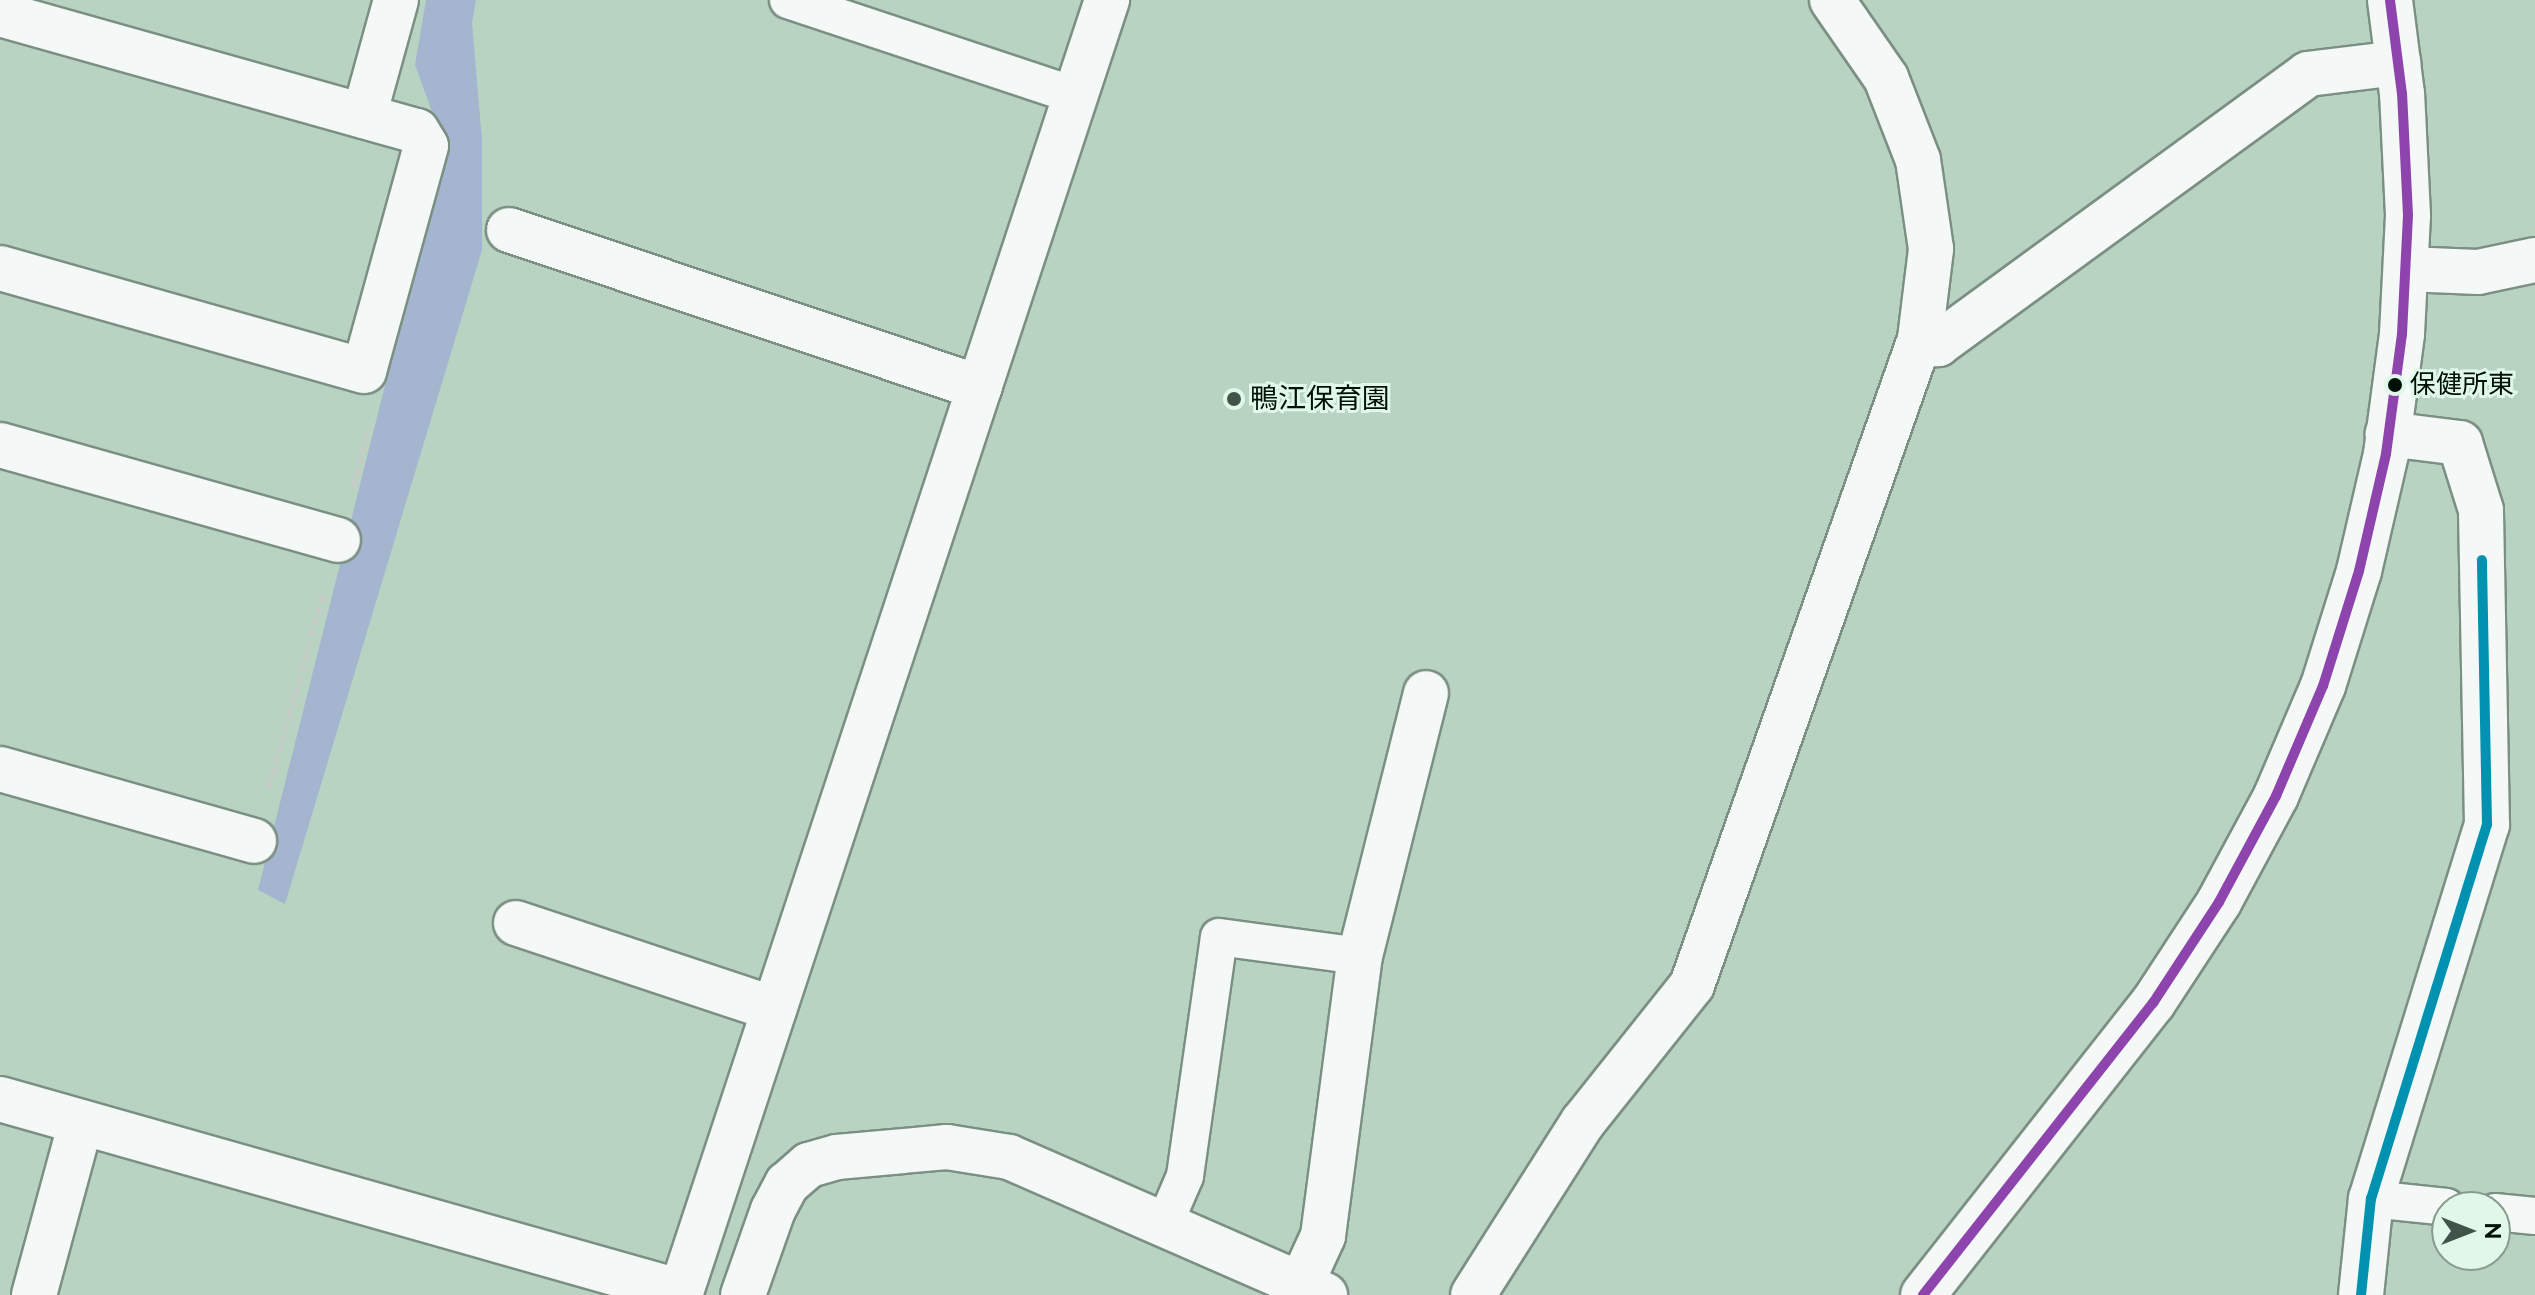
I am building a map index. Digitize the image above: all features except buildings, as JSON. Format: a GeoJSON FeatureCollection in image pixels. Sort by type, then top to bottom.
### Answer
{"type":"FeatureCollection","features":[{"type":"Feature","properties":{"kind":"street"},"geometry":{"type":"LineString","coordinates":[[364,116],[396,0]]}},
{"type":"Feature","properties":{"kind":"street"},"geometry":{"type":"LineString","coordinates":[[0,1099],[680,1294],[1107,0]]}},
{"type":"Feature","properties":{"kind":"street"},"geometry":{"type":"LineString","coordinates":[[1473,1295],[1583,1122],[1692,985],[1920,339],[1931,249],[1918,160],[1886,78],[1832,0]]}},
{"type":"Feature","properties":{"kind":"street"},"geometry":{"type":"LineString","coordinates":[[1935,1291],[2153,1003],[2219,902],[2269,810],[2323,686],[2346,614],[2388,434],[2406,269],[2408,215],[2398,63],[2390,0]]}},
{"type":"Feature","properties":{"kind":"street"},"geometry":{"type":"LineString","coordinates":[[0,14],[417,131],[426,146],[364,371],[0,268]]}},
{"type":"Feature","properties":{"kind":"street"},"geometry":{"type":"LineString","coordinates":[[1920,339],[1938,344],[2308,74],[2398,63]]}},
{"type":"Feature","properties":{"kind":"street"},"geometry":{"type":"LineString","coordinates":[[509,230],[979,387]]}},
{"type":"Feature","properties":{"kind":"street"},"geometry":{"type":"LineString","coordinates":[[2406,269],[2478,272],[2535,260]]}},
{"type":"Feature","properties":{"kind":"street"},"geometry":{"type":"LineString","coordinates":[[2361,1295],[2371,1199],[2487,825],[2481,510],[2460,443],[2388,434]]}},
{"type":"Feature","properties":{"kind":"street"},"geometry":{"type":"LineString","coordinates":[[0,445],[338,540]]}},
{"type":"Feature","properties":{"kind":"street"},"geometry":{"type":"LineString","coordinates":[[743,1295],[787,1184],[809,1165],[837,1157],[947,1147],[989,1150],[1313,1290],[1360,956],[1426,693]]}},
{"type":"Feature","properties":{"kind":"street"},"geometry":{"type":"LineString","coordinates":[[0,769],[254,841]]}},
{"type":"Feature","properties":{"kind":"street"},"geometry":{"type":"LineString","coordinates":[[516,923],[774,1009]]}},
{"type":"Feature","properties":{"kind":"street"},"geometry":{"type":"LineString","coordinates":[[34,1295],[81,1122]]}},
{"type":"Feature","properties":{"kind":"lane"},"geometry":{"type":"LineString","coordinates":[[788,0],[1076,96]]}},
{"type":"Feature","properties":{"kind":"lane"},"geometry":{"type":"LineString","coordinates":[[1164,1225],[1185,1176],[1219,937],[1360,956]]}},
{"type":"Feature","properties":{"kind":"lane"},"geometry":{"type":"LineString","coordinates":[[2371,1199],[2431,1205]]}},
{"type":"Feature","properties":{"kind":"lane"},"geometry":{"type":"LineString","coordinates":[[2511,1214],[2535,1216]]}},
{"type":"Feature","properties":{"kind":"path"},"geometry":{"type":"LineString","coordinates":[[254,841],[378,396],[364,371]]}},
{"type":"Feature","properties":{"kind":"shaded area"},"geometry":{"type":"Polygon","coordinates":[[[426,0],[476,0],[472,23],[482,140],[482,250],[285,904],[258,890],[445,147],[415,65],[426,0]]]}},
{"type":"Feature","properties":{"kind":"transit line"},"geometry":{"type":"LineString","coordinates":[[1923,1295],[2153,1003],[2219,902],[2276,796],[2323,686],[2359,571],[2386,454],[2402,334],[2408,215],[2402,94],[2390,0]]}},
{"type":"Feature","properties":{"kind":"transit line"},"geometry":{"type":"LineString","coordinates":[[2361,1295],[2371,1199],[2487,825],[2482,560]]}},
{"type":"Feature","properties":{"kind":"place","name":"保健所東"},"geometry":{"type":"Point","coordinates":[2395,385]}},
{"type":"Feature","properties":{"kind":"place","name":"鴨江保育園"},"geometry":{"type":"Point","coordinates":[1234,399]}}]}
